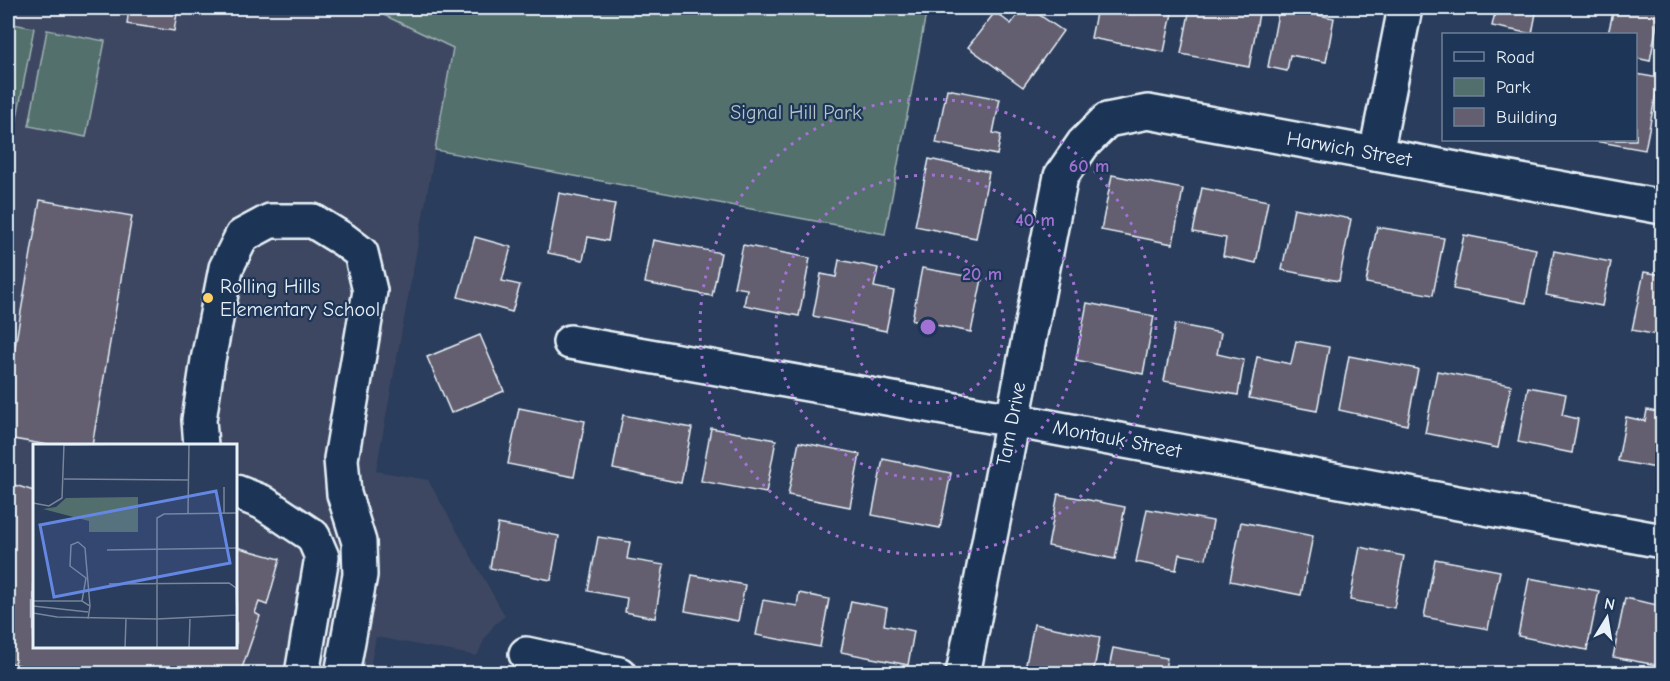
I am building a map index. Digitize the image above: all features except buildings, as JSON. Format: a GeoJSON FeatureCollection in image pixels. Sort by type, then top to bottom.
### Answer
{"type":"FeatureCollection","features":[{"type":"Feature","properties":{"kind":"street"},"geometry":{"type":"LineString","coordinates":[[1376,154],[1405,8]]}},
{"type":"Feature","properties":{"kind":"street","name":"Harwich Street"},"geometry":{"type":"LineString","coordinates":[[1060,176],[1083,144],[1107,120],[1148,112],[1662,207]]}},
{"type":"Feature","properties":{"kind":"street","name":"Tam Drive"},"geometry":{"type":"LineString","coordinates":[[963,674],[1060,176]]}},
{"type":"Feature","properties":{"kind":"street"},"geometry":{"type":"LineString","coordinates":[[201,444],[199,420],[208,360],[226,268],[231,257],[242,237],[270,221],[314,221],[361,253],[370,291],[341,459],[344,494],[359,542],[360,574],[342,674]]}},
{"type":"Feature","properties":{"kind":"street","name":"Montauk Street"},"geometry":{"type":"LineString","coordinates":[[570,342],[1012,420],[1662,541]]}},
{"type":"Feature","properties":{"kind":"street"},"geometry":{"type":"LineString","coordinates":[[237,492],[262,502],[313,536],[322,557],[302,674]]}},
{"type":"Feature","properties":{"kind":"street"},"geometry":{"type":"LineString","coordinates":[[526,654],[619,674]]}},
{"type":"Feature","properties":{"kind":"shaded area","name":"Rolling Hills Elementary School"},"geometry":{"type":"Polygon","coordinates":[[[8,8],[369,8],[454,48],[376,471],[428,480],[505,616],[494,625],[477,656],[376,637],[369,673],[8,673],[8,8]]]}},
{"type":"Feature","properties":{"kind":"green space","name":"Signal Hill Park"},"geometry":{"type":"Polygon","coordinates":[[[369,8],[927,8],[885,234],[435,150],[453,48],[369,8]]]}},
{"type":"Feature","properties":{"kind":"green space"},"geometry":{"type":"Polygon","coordinates":[[[8,23],[34,28],[16,123],[8,122],[8,23]]]}},
{"type":"Feature","properties":{"kind":"green space"},"geometry":{"type":"Polygon","coordinates":[[[47,30],[105,41],[86,137],[29,126],[47,30]]]}},
{"type":"Feature","properties":{"kind":"place","name":"Rolling Hills Elementary School"},"geometry":{"type":"Point","coordinates":[208,298]}}]}
